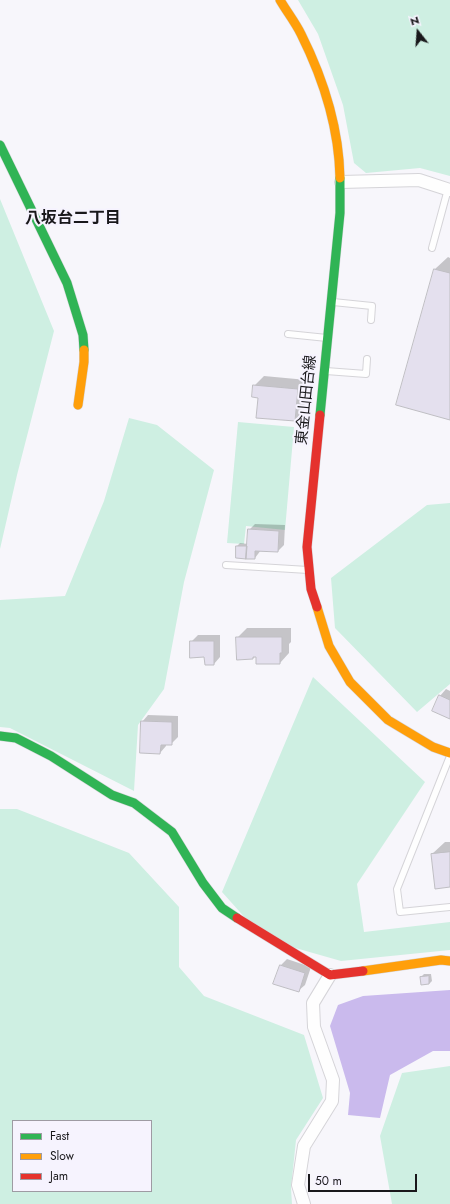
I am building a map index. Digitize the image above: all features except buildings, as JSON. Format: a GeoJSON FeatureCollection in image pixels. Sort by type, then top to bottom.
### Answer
{"type":"FeatureCollection","features":[{"type":"Feature","properties":{"kind":"main road","name":"東金山田台線"},"geometry":{"type":"LineString","coordinates":[[280,0],[300,33],[323,89],[335,137],[341,182],[340,213],[307,547],[311,589],[329,646],[350,682],[388,720],[433,747],[450,754]]}},
{"type":"Feature","properties":{"kind":"main road"},"geometry":{"type":"LineString","coordinates":[[0,145],[67,283],[83,335],[84,362],[78,405]]}},
{"type":"Feature","properties":{"kind":"main road"},"geometry":{"type":"LineString","coordinates":[[0,736],[16,738],[51,756],[112,794],[134,802],[172,832],[203,883],[222,908],[258,932],[330,975],[441,960],[450,961]]}},
{"type":"Feature","properties":{"kind":"street"},"geometry":{"type":"LineString","coordinates":[[341,182],[419,180],[449,189]]}},
{"type":"Feature","properties":{"kind":"street"},"geometry":{"type":"LineString","coordinates":[[304,1204],[298,1184],[304,1146],[332,1101],[333,1080],[314,1027],[314,1003],[330,975]]}},
{"type":"Feature","properties":{"kind":"lane"},"geometry":{"type":"LineString","coordinates":[[432,248],[449,189]]}},
{"type":"Feature","properties":{"kind":"lane"},"geometry":{"type":"LineString","coordinates":[[331,302],[372,306],[371,320]]}},
{"type":"Feature","properties":{"kind":"lane"},"geometry":{"type":"LineString","coordinates":[[288,334],[328,338]]}},
{"type":"Feature","properties":{"kind":"lane"},"geometry":{"type":"LineString","coordinates":[[324,371],[366,374],[367,360]]}},
{"type":"Feature","properties":{"kind":"lane"},"geometry":{"type":"LineString","coordinates":[[226,565],[309,570]]}},
{"type":"Feature","properties":{"kind":"lane"},"geometry":{"type":"LineString","coordinates":[[450,754],[397,889],[400,912],[450,907]]}},
{"type":"Feature","properties":{"kind":"green space"},"geometry":{"type":"Polygon","coordinates":[[[298,0],[450,0],[450,176],[420,168],[366,173],[354,163],[343,105],[318,34],[298,0]]]}},
{"type":"Feature","properties":{"kind":"green space"},"geometry":{"type":"Polygon","coordinates":[[[0,199],[54,331],[17,475],[0,549],[0,199]]]}},
{"type":"Feature","properties":{"kind":"green space"},"geometry":{"type":"Polygon","coordinates":[[[129,418],[157,425],[214,470],[184,582],[164,689],[138,725],[134,791],[10,728],[0,727],[0,600],[65,596],[104,501],[129,418]]]}},
{"type":"Feature","properties":{"kind":"green space"},"geometry":{"type":"Polygon","coordinates":[[[238,422],[294,427],[285,530],[246,526],[244,544],[227,543],[238,422]]]}},
{"type":"Feature","properties":{"kind":"green space"},"geometry":{"type":"Polygon","coordinates":[[[450,503],[450,684],[417,712],[335,628],[331,578],[427,505],[450,503]]]}},
{"type":"Feature","properties":{"kind":"green space"},"geometry":{"type":"Polygon","coordinates":[[[313,677],[425,782],[357,884],[364,932],[450,922],[450,950],[341,961],[264,939],[222,892],[313,677]]]}},
{"type":"Feature","properties":{"kind":"green space"},"geometry":{"type":"Polygon","coordinates":[[[0,809],[17,809],[129,853],[179,907],[179,967],[204,996],[304,1035],[323,1098],[296,1140],[291,1188],[292,1204],[0,1204],[0,809]]]}},
{"type":"Feature","properties":{"kind":"green space"},"geometry":{"type":"Polygon","coordinates":[[[450,1066],[450,1204],[392,1204],[380,1136],[402,1073],[450,1066]]]}},
{"type":"Feature","properties":{"kind":"shaded area"},"geometry":{"type":"Polygon","coordinates":[[[450,990],[450,1051],[433,1051],[390,1075],[380,1118],[348,1115],[350,1093],[330,1026],[338,1005],[363,996],[450,990]]]}},
{"type":"Feature","properties":{"kind":"traffic: fast"},"geometry":{"type":"LineString","coordinates":[[0,145],[67,283],[83,335],[84,350]]}},
{"type":"Feature","properties":{"kind":"traffic: fast"},"geometry":{"type":"LineString","coordinates":[[320,415],[340,213],[340,178]]}},
{"type":"Feature","properties":{"kind":"traffic: fast"},"geometry":{"type":"LineString","coordinates":[[0,736],[16,738],[51,756],[112,795],[134,803],[172,832],[203,883],[222,908],[237,918]]}},
{"type":"Feature","properties":{"kind":"traffic: slow"},"geometry":{"type":"LineString","coordinates":[[280,0],[301,34],[323,86],[337,141],[340,178]]}},
{"type":"Feature","properties":{"kind":"traffic: slow"},"geometry":{"type":"LineString","coordinates":[[78,405],[84,362],[84,350]]}},
{"type":"Feature","properties":{"kind":"traffic: slow"},"geometry":{"type":"LineString","coordinates":[[317,607],[329,646],[350,682],[388,720],[433,747],[450,753]]}},
{"type":"Feature","properties":{"kind":"traffic: slow"},"geometry":{"type":"LineString","coordinates":[[363,971],[441,960],[450,961]]}},
{"type":"Feature","properties":{"kind":"traffic: jam"},"geometry":{"type":"LineString","coordinates":[[317,607],[311,589],[307,547],[320,415]]}},
{"type":"Feature","properties":{"kind":"traffic: jam"},"geometry":{"type":"LineString","coordinates":[[237,918],[330,975],[363,971]]}},
{"type":"Feature","properties":{"kind":"district","name":"八坂台二丁目"},"geometry":{"type":"Point","coordinates":[73,219]}}]}
